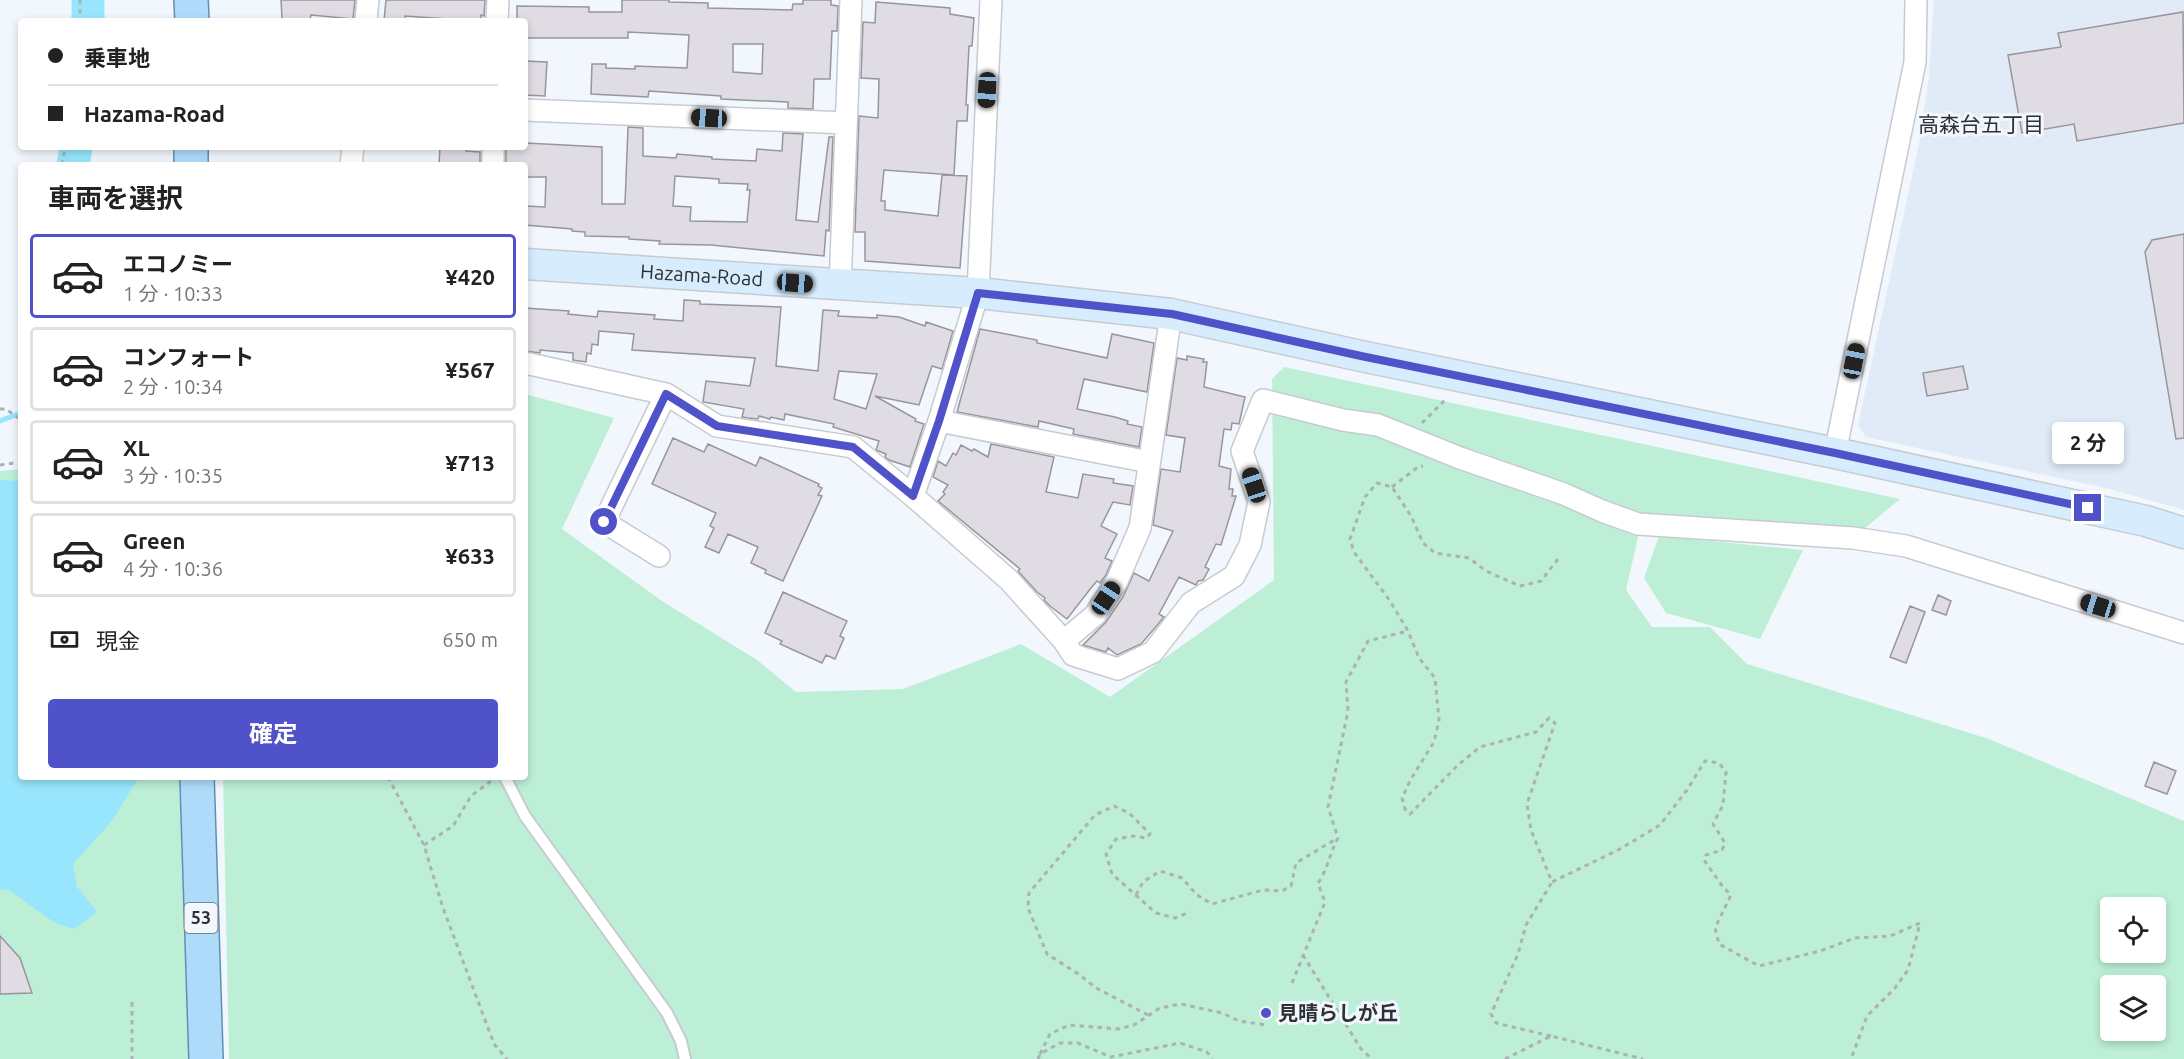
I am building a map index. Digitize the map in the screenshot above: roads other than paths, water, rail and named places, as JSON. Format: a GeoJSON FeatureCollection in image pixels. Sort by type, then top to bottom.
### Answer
{"type":"FeatureCollection","features":[{"type":"Feature","properties":{"kind":"main road"},"geometry":{"type":"LineString","coordinates":[[192,0],[192,18]]}},
{"type":"Feature","properties":{"kind":"main road","name":"53"},"geometry":{"type":"LineString","coordinates":[[197,780],[206,1059]]}},
{"type":"Feature","properties":{"kind":"street"},"geometry":{"type":"LineString","coordinates":[[366,18],[368,0]]}},
{"type":"Feature","properties":{"kind":"street"},"geometry":{"type":"LineString","coordinates":[[497,18],[498,0]]}},
{"type":"Feature","properties":{"kind":"street"},"geometry":{"type":"LineString","coordinates":[[840,286],[851,0]]}},
{"type":"Feature","properties":{"kind":"street"},"geometry":{"type":"LineString","coordinates":[[913,496],[939,421],[978,293],[991,0]]}},
{"type":"Feature","properties":{"kind":"street"},"geometry":{"type":"LineString","coordinates":[[1835,453],[1915,62],[1916,0]]}},
{"type":"Feature","properties":{"kind":"street"},"geometry":{"type":"LineString","coordinates":[[528,110],[846,123]]}},
{"type":"Feature","properties":{"kind":"street","name":"Hazama-Road"},"geometry":{"type":"LineString","coordinates":[[528,264],[840,286],[978,293],[1172,314],[1835,453],[2146,521],[2184,533]]}},
{"type":"Feature","properties":{"kind":"street"},"geometry":{"type":"LineString","coordinates":[[1064,641],[1095,615],[1118,581],[1140,528],[1172,314]]}},
{"type":"Feature","properties":{"kind":"street"},"geometry":{"type":"LineString","coordinates":[[528,364],[666,394],[717,426],[853,447],[1009,580],[1064,641],[1073,655],[1118,669],[1153,652],[1191,603],[1234,576],[1250,546],[1260,502],[1242,451],[1263,400],[1343,420],[1378,425],[1638,524],[1853,538],[1906,546],[2184,633]]}},
{"type":"Feature","properties":{"kind":"street"},"geometry":{"type":"LineString","coordinates":[[659,556],[604,522],[666,394]]}},
{"type":"Feature","properties":{"kind":"street"},"geometry":{"type":"LineString","coordinates":[[939,421],[1149,462]]}},
{"type":"Feature","properties":{"kind":"lane"},"geometry":{"type":"LineString","coordinates":[[507,780],[525,816],[667,1013],[681,1041],[685,1059]]}},
{"type":"Feature","properties":{"kind":"water"},"geometry":{"type":"Polygon","coordinates":[[[0,480],[18,481],[18,780],[137,780],[112,821],[73,864],[77,887],[97,912],[74,929],[55,923],[9,890],[0,889],[0,480]]]}},
{"type":"Feature","properties":{"kind":"waterway"},"geometry":{"type":"LineString","coordinates":[[88,0],[88,18]]}},
{"type":"Feature","properties":{"kind":"waterway"},"geometry":{"type":"LineString","coordinates":[[74,162],[76,150]]}},
{"type":"Feature","properties":{"kind":"waterway"},"geometry":{"type":"LineString","coordinates":[[0,421],[18,414]]}},
{"type":"Feature","properties":{"kind":"place","name":"見晴らしが丘"},"geometry":{"type":"Point","coordinates":[1266,1013]}},
{"type":"Feature","properties":{"kind":"district","name":"高森台五丁目"},"geometry":{"type":"Point","coordinates":[1981,125]}}]}
